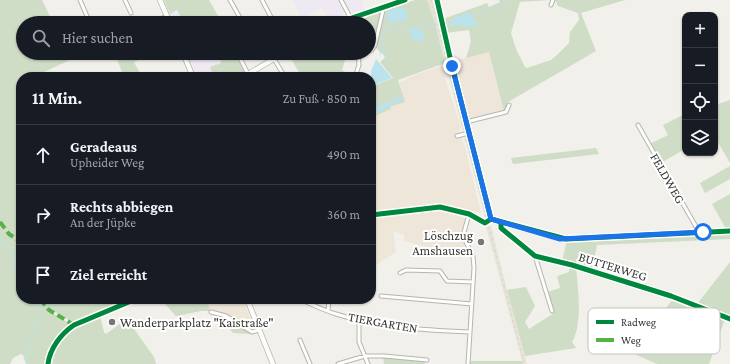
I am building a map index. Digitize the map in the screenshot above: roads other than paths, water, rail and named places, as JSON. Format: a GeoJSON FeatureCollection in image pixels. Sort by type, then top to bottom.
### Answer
{"type":"FeatureCollection","features":[{"type":"Feature","properties":{"kind":"street"},"geometry":{"type":"LineString","coordinates":[[80,0],[87,16]]}},
{"type":"Feature","properties":{"kind":"street"},"geometry":{"type":"LineString","coordinates":[[125,0],[131,13]]}},
{"type":"Feature","properties":{"kind":"street"},"geometry":{"type":"LineString","coordinates":[[160,0],[167,16]]}},
{"type":"Feature","properties":{"kind":"street"},"geometry":{"type":"LineString","coordinates":[[230,0],[239,16]]}},
{"type":"Feature","properties":{"kind":"street"},"geometry":{"type":"LineString","coordinates":[[262,0],[270,16]]}},
{"type":"Feature","properties":{"kind":"street"},"geometry":{"type":"LineString","coordinates":[[341,0],[349,16]]}},
{"type":"Feature","properties":{"kind":"street"},"geometry":{"type":"LineString","coordinates":[[356,16],[405,0]]}},
{"type":"Feature","properties":{"kind":"street"},"geometry":{"type":"LineString","coordinates":[[437,0],[491,219]]}},
{"type":"Feature","properties":{"kind":"street"},"geometry":{"type":"LineString","coordinates":[[551,6],[553,0]]}},
{"type":"Feature","properties":{"kind":"street"},"geometry":{"type":"LineString","coordinates":[[376,41],[384,6]]}},
{"type":"Feature","properties":{"kind":"street"},"geometry":{"type":"LineString","coordinates":[[186,60],[191,72]]}},
{"type":"Feature","properties":{"kind":"street"},"geometry":{"type":"LineString","coordinates":[[240,60],[247,72]]}},
{"type":"Feature","properties":{"kind":"street"},"geometry":{"type":"LineString","coordinates":[[251,72],[272,60]]}},
{"type":"Feature","properties":{"kind":"street"},"geometry":{"type":"LineString","coordinates":[[275,60],[282,72]]}},
{"type":"Feature","properties":{"kind":"street"},"geometry":{"type":"LineString","coordinates":[[357,72],[359,65],[359,60]]}},
{"type":"Feature","properties":{"kind":"street"},"geometry":{"type":"LineString","coordinates":[[466,122],[506,112],[509,105]]}},
{"type":"Feature","properties":{"kind":"street","name":"FELDWEG"},"geometry":{"type":"LineString","coordinates":[[638,125],[699,232]]}},
{"type":"Feature","properties":{"kind":"street"},"geometry":{"type":"LineString","coordinates":[[457,136],[469,133]]}},
{"type":"Feature","properties":{"kind":"street"},"geometry":{"type":"LineString","coordinates":[[376,214],[440,207],[469,214],[485,223],[491,219],[560,239],[730,231]]}},
{"type":"Feature","properties":{"kind":"street"},"geometry":{"type":"LineString","coordinates":[[468,364],[472,304],[473,256],[463,236],[469,214]]}},
{"type":"Feature","properties":{"kind":"street","name":"BUTTERWEG"},"geometry":{"type":"LineString","coordinates":[[502,222],[501,228],[535,256],[572,265],[671,296],[702,308]]}},
{"type":"Feature","properties":{"kind":"street"},"geometry":{"type":"LineString","coordinates":[[535,256],[552,311]]}},
{"type":"Feature","properties":{"kind":"street"},"geometry":{"type":"LineString","coordinates":[[400,273],[406,270],[440,271],[447,281],[473,282]]}},
{"type":"Feature","properties":{"kind":"street"},"geometry":{"type":"LineString","coordinates":[[381,296],[472,304]]}},
{"type":"Feature","properties":{"kind":"street"},"geometry":{"type":"LineString","coordinates":[[48,364],[56,344],[68,329],[74,325],[124,304]]}},
{"type":"Feature","properties":{"kind":"street"},"geometry":{"type":"LineString","coordinates":[[249,304],[273,364]]}},
{"type":"Feature","properties":{"kind":"street","name":"TIERGARTEN"},"geometry":{"type":"LineString","coordinates":[[311,304],[328,311],[359,320],[403,328],[470,332]]}},
{"type":"Feature","properties":{"kind":"street"},"geometry":{"type":"LineString","coordinates":[[328,311],[329,304]]}},
{"type":"Feature","properties":{"kind":"street"},"geometry":{"type":"LineString","coordinates":[[211,312],[226,316],[252,332],[260,330]]}},
{"type":"Feature","properties":{"kind":"street","name":"BUTTERWEG"},"geometry":{"type":"LineString","coordinates":[[720,315],[730,319]]}},
{"type":"Feature","properties":{"kind":"street"},"geometry":{"type":"LineString","coordinates":[[359,320],[359,342],[368,364]]}},
{"type":"Feature","properties":{"kind":"street"},"geometry":{"type":"LineString","coordinates":[[300,340],[310,364]]}},
{"type":"Feature","properties":{"kind":"street"},"geometry":{"type":"LineString","coordinates":[[338,364],[366,356],[427,360]]}},
{"type":"Feature","properties":{"kind":"water"},"geometry":{"type":"Polygon","coordinates":[[[404,7],[408,20],[386,22],[388,11],[404,7]]]}},
{"type":"Feature","properties":{"kind":"water"},"geometry":{"type":"Polygon","coordinates":[[[469,12],[477,23],[475,27],[458,25],[451,27],[447,23],[452,23],[454,18],[469,12]]]}},
{"type":"Feature","properties":{"kind":"water"},"geometry":{"type":"Polygon","coordinates":[[[416,28],[423,32],[424,41],[416,41],[412,38],[409,30],[416,28]]]}},
{"type":"Feature","properties":{"kind":"water"},"geometry":{"type":"Polygon","coordinates":[[[376,59],[392,78],[376,84],[376,72],[371,71],[376,59]]]}},
{"type":"Feature","properties":{"kind":"water"},"geometry":{"type":"Polygon","coordinates":[[[403,96],[402,99],[376,114],[376,108],[403,96]]]}},
{"type":"Feature","properties":{"kind":"waterway"},"geometry":{"type":"LineString","coordinates":[[479,14],[504,4],[507,0]]}},
{"type":"Feature","properties":{"kind":"waterway"},"geometry":{"type":"LineString","coordinates":[[380,55],[385,31],[388,28],[436,25]]}},
{"type":"Feature","properties":{"kind":"waterway"},"geometry":{"type":"LineString","coordinates":[[382,50],[387,62],[386,63]]}},
{"type":"Feature","properties":{"kind":"waterway"},"geometry":{"type":"LineString","coordinates":[[0,239],[6,242],[5,245],[13,248],[11,253],[16,263]]}},
{"type":"Feature","properties":{"kind":"waterway"},"geometry":{"type":"LineString","coordinates":[[16,263],[16,268]]}},
{"type":"Feature","properties":{"kind":"waterway"},"geometry":{"type":"LineString","coordinates":[[34,304],[44,306]]}},
{"type":"Feature","properties":{"kind":"waterway"},"geometry":{"type":"LineString","coordinates":[[49,308],[53,304]]}},
{"type":"Feature","properties":{"kind":"waterway"},"geometry":{"type":"LineString","coordinates":[[28,364],[27,350],[30,335],[47,310]]}},
{"type":"Feature","properties":{"kind":"railway"},"geometry":{"type":"LineString","coordinates":[[431,0],[524,364]]}},
{"type":"Feature","properties":{"kind":"place","name":"Löschzug Amshausen"},"geometry":{"type":"Point","coordinates":[481,242]}},
{"type":"Feature","properties":{"kind":"place","name":"Wanderparkplatz \"Kaistraße\""},"geometry":{"type":"Point","coordinates":[112,322]}}]}
